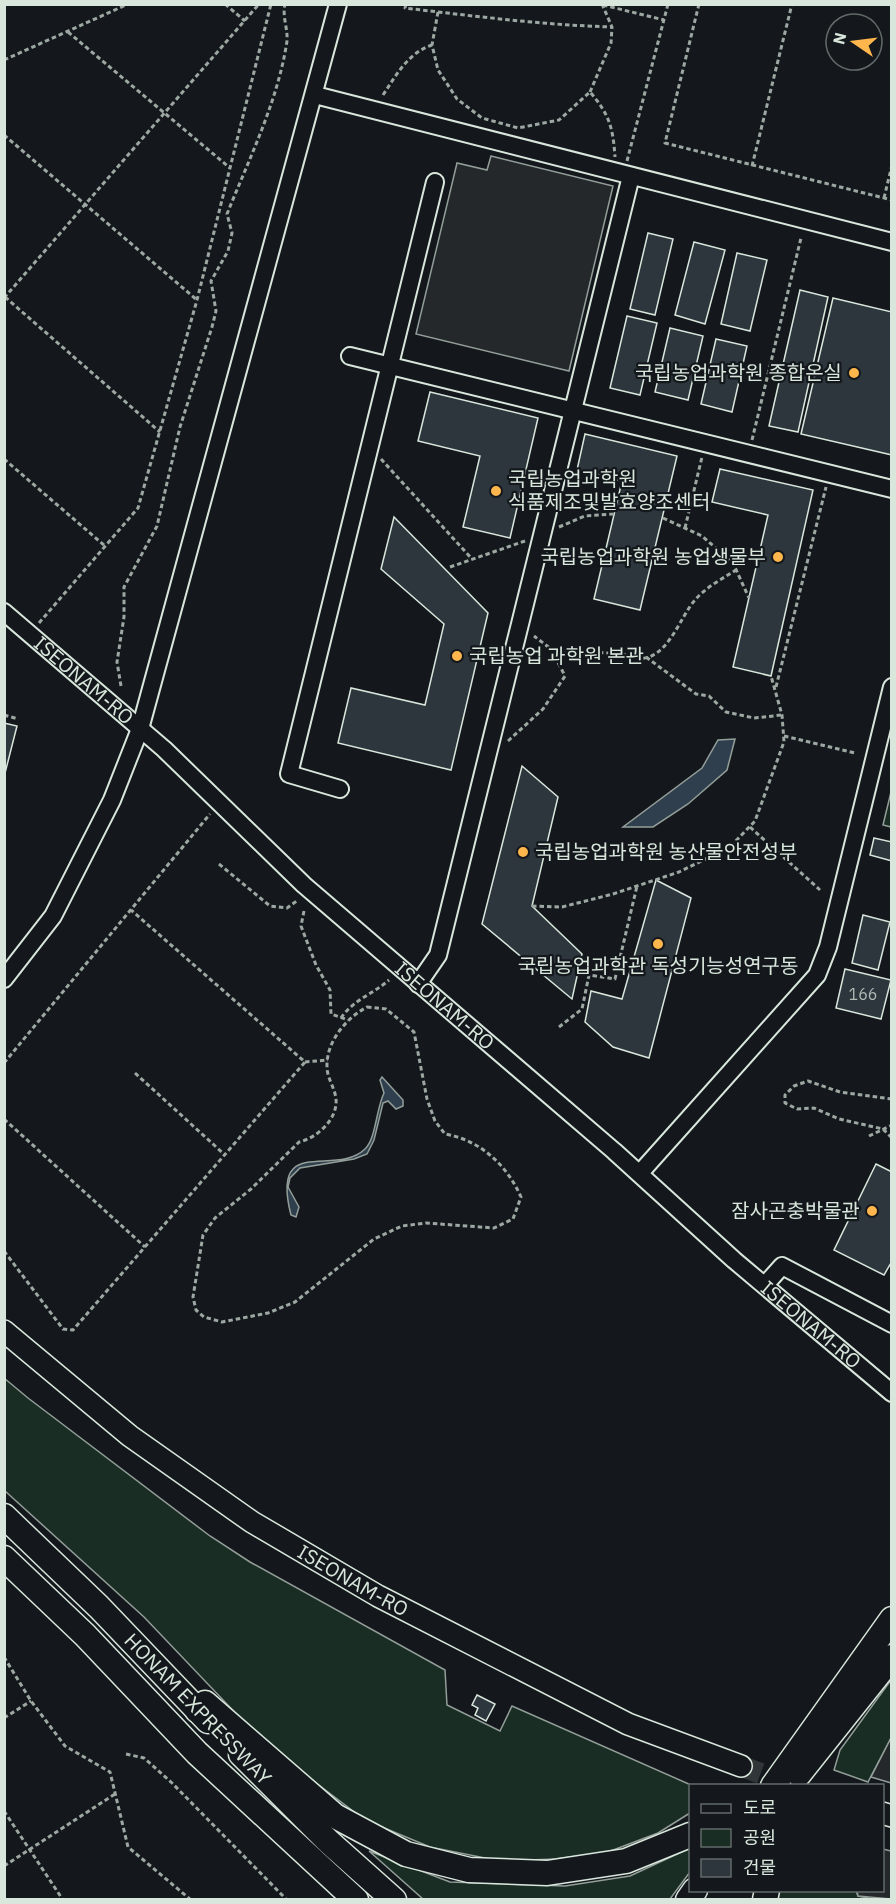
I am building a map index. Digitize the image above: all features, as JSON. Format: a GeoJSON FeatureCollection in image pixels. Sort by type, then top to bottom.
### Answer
{"type":"FeatureCollection","features":[{"type":"Feature","properties":{"kind":"highway","name":"HONAM EXPRESSWAY"},"geometry":{"type":"LineString","coordinates":[[4,1516],[99,1607],[197,1710],[329,1842],[394,1899]]}},
{"type":"Feature","properties":{"kind":"highway","name":"HONAM EXPRESSWAY"},"geometry":{"type":"LineString","coordinates":[[4,1558],[85,1635],[198,1753],[356,1899]]}},
{"type":"Feature","properties":{"kind":"highway"},"geometry":{"type":"LineString","coordinates":[[774,1784],[891,1619]]}},
{"type":"Feature","properties":{"kind":"highway"},"geometry":{"type":"LineString","coordinates":[[791,1784],[821,1750],[891,1657]]}},
{"type":"Feature","properties":{"kind":"highway"},"geometry":{"type":"LineString","coordinates":[[197,1710],[205,1704],[335,1816],[406,1854],[469,1870],[547,1873],[626,1861],[689,1835]]}},
{"type":"Feature","properties":{"kind":"highway"},"geometry":{"type":"LineString","coordinates":[[748,1776],[828,1705]]}},
{"type":"Feature","properties":{"kind":"highway"},"geometry":{"type":"LineString","coordinates":[[807,1784],[821,1761],[821,1750]]}},
{"type":"Feature","properties":{"kind":"main road","name":"ISEONAM-RO"},"geometry":{"type":"LineString","coordinates":[[4,1331],[149,1449],[252,1521],[378,1596],[628,1724],[748,1776]]}},
{"type":"Feature","properties":{"kind":"lane"},"geometry":{"type":"LineString","coordinates":[[4,979],[53,916],[112,800],[140,729],[338,4]]}},
{"type":"Feature","properties":{"kind":"lane"},"geometry":{"type":"LineString","coordinates":[[315,95],[891,242]]}},
{"type":"Feature","properties":{"kind":"lane"},"geometry":{"type":"LineString","coordinates":[[418,984],[438,955],[574,411],[627,175]]}},
{"type":"Feature","properties":{"kind":"lane"},"geometry":{"type":"LineString","coordinates":[[340,789],[289,774],[435,182]]}},
{"type":"Feature","properties":{"kind":"lane"},"geometry":{"type":"LineString","coordinates":[[350,356],[891,489]]}},
{"type":"Feature","properties":{"kind":"lane","name":"ISEONAM-RO"},"geometry":{"type":"LineString","coordinates":[[4,612],[140,729],[311,891],[640,1173],[765,1285],[891,1393]]}},
{"type":"Feature","properties":{"kind":"lane"},"geometry":{"type":"LineString","coordinates":[[640,1173],[817,975],[828,947],[891,687]]}},
{"type":"Feature","properties":{"kind":"lane"},"geometry":{"type":"LineString","coordinates":[[765,1285],[782,1266],[891,1324]]}},
{"type":"Feature","properties":{"kind":"path"},"geometry":{"type":"LineString","coordinates":[[4,60],[128,4]]}},
{"type":"Feature","properties":{"kind":"path"},"geometry":{"type":"LineString","coordinates":[[225,4],[244,21]]}},
{"type":"Feature","properties":{"kind":"path"},"geometry":{"type":"LineString","coordinates":[[160,432],[5,297],[259,4]]}},
{"type":"Feature","properties":{"kind":"path"},"geometry":{"type":"LineString","coordinates":[[30,633],[138,508],[197,300],[272,4]]}},
{"type":"Feature","properties":{"kind":"path"},"geometry":{"type":"LineString","coordinates":[[121,686],[117,662],[124,617],[124,587],[157,526],[180,427],[216,311],[212,281],[228,251],[232,233],[227,214],[246,174],[276,83],[287,38],[282,16],[285,4]]}},
{"type":"Feature","properties":{"kind":"path"},"geometry":{"type":"LineString","coordinates":[[406,4],[405,8],[438,12],[573,26],[612,27]]}},
{"type":"Feature","properties":{"kind":"path"},"geometry":{"type":"LineString","coordinates":[[438,12],[432,45],[438,70],[457,99],[482,118],[518,128],[559,120],[590,92],[612,43],[612,27],[603,4],[664,21]]}},
{"type":"Feature","properties":{"kind":"path"},"geometry":{"type":"LineString","coordinates":[[627,175],[668,4]]}},
{"type":"Feature","properties":{"kind":"path"},"geometry":{"type":"LineString","coordinates":[[699,4],[665,143],[891,200]]}},
{"type":"Feature","properties":{"kind":"path"},"geometry":{"type":"LineString","coordinates":[[752,166],[792,4]]}},
{"type":"Feature","properties":{"kind":"path"},"geometry":{"type":"LineString","coordinates":[[68,32],[230,168]]}},
{"type":"Feature","properties":{"kind":"path"},"geometry":{"type":"LineString","coordinates":[[383,95],[402,66],[419,50],[432,45]]}},
{"type":"Feature","properties":{"kind":"path"},"geometry":{"type":"LineString","coordinates":[[590,92],[606,111],[614,135],[615,158]]}},
{"type":"Feature","properties":{"kind":"path"},"geometry":{"type":"LineString","coordinates":[[4,135],[197,300]]}},
{"type":"Feature","properties":{"kind":"path"},"geometry":{"type":"LineString","coordinates":[[884,198],[891,165]]}},
{"type":"Feature","properties":{"kind":"path"},"geometry":{"type":"LineString","coordinates":[[749,454],[801,238]]}},
{"type":"Feature","properties":{"kind":"path"},"geometry":{"type":"LineString","coordinates":[[685,528],[705,443]]}},
{"type":"Feature","properties":{"kind":"path"},"geometry":{"type":"LineString","coordinates":[[370,447],[472,559]]}},
{"type":"Feature","properties":{"kind":"path"},"geometry":{"type":"LineString","coordinates":[[4,459],[105,546]]}},
{"type":"Feature","properties":{"kind":"path"},"geometry":{"type":"LineString","coordinates":[[776,688],[829,473]]}},
{"type":"Feature","properties":{"kind":"path"},"geometry":{"type":"LineString","coordinates":[[450,567],[543,534],[585,516],[614,514]]}},
{"type":"Feature","properties":{"kind":"path"},"geometry":{"type":"LineString","coordinates":[[663,518],[702,536],[733,562],[749,598]]}},
{"type":"Feature","properties":{"kind":"path"},"geometry":{"type":"LineString","coordinates":[[554,655],[577,651],[592,654],[620,653],[639,660],[652,656],[667,641],[696,599],[713,584],[736,570]]}},
{"type":"Feature","properties":{"kind":"path"},"geometry":{"type":"LineString","coordinates":[[487,760],[543,709],[566,676],[551,649],[520,626]]}},
{"type":"Feature","properties":{"kind":"path"},"geometry":{"type":"LineString","coordinates":[[646,657],[696,694],[709,696],[726,712],[754,718],[782,715]]}},
{"type":"Feature","properties":{"kind":"path"},"geometry":{"type":"LineString","coordinates":[[532,906],[562,907],[679,872],[730,846],[750,827],[755,821],[784,742],[782,715],[771,675]]}},
{"type":"Feature","properties":{"kind":"path"},"geometry":{"type":"LineString","coordinates":[[4,715],[18,719]]}},
{"type":"Feature","properties":{"kind":"path"},"geometry":{"type":"LineString","coordinates":[[784,736],[855,753]]}},
{"type":"Feature","properties":{"kind":"path"},"geometry":{"type":"LineString","coordinates":[[4,1063],[219,803]]}},
{"type":"Feature","properties":{"kind":"path"},"geometry":{"type":"LineString","coordinates":[[750,827],[820,890]]}},
{"type":"Feature","properties":{"kind":"path"},"geometry":{"type":"LineString","coordinates":[[219,864],[270,906],[287,908],[311,891]]}},
{"type":"Feature","properties":{"kind":"path"},"geometry":{"type":"LineString","coordinates":[[559,1027],[582,1008],[589,975],[615,979],[637,886]]}},
{"type":"Feature","properties":{"kind":"path"},"geometry":{"type":"LineString","coordinates":[[131,910],[305,1062]]}},
{"type":"Feature","properties":{"kind":"path"},"geometry":{"type":"LineString","coordinates":[[304,911],[301,926],[316,965],[330,990],[331,1014],[348,1020]]}},
{"type":"Feature","properties":{"kind":"path"},"geometry":{"type":"LineString","coordinates":[[341,1018],[350,1004],[366,997],[389,980]]}},
{"type":"Feature","properties":{"kind":"path"},"geometry":{"type":"LineString","coordinates":[[367,1007],[386,1009],[414,1032],[427,1099],[435,1121],[445,1134],[464,1137],[479,1144],[514,1180],[521,1197],[513,1219],[494,1228],[426,1223],[402,1226],[374,1239],[295,1302],[268,1313],[222,1322],[204,1317],[196,1310],[193,1297],[203,1235],[215,1218],[251,1189],[299,1142],[310,1139],[333,1118],[337,1101],[327,1068],[328,1060],[338,1032],[348,1020],[367,1007]]}},
{"type":"Feature","properties":{"kind":"path"},"geometry":{"type":"LineString","coordinates":[[4,1251],[63,1329],[73,1330],[305,1062],[328,1060]]}},
{"type":"Feature","properties":{"kind":"path"},"geometry":{"type":"LineString","coordinates":[[135,1073],[225,1155]]}},
{"type":"Feature","properties":{"kind":"path"},"geometry":{"type":"LineString","coordinates":[[891,1099],[840,1092],[808,1082],[794,1086],[785,1095],[785,1103],[797,1109],[814,1108],[838,1119],[883,1130],[891,1138]]}},
{"type":"Feature","properties":{"kind":"path"},"geometry":{"type":"LineString","coordinates":[[4,1119],[145,1247]]}},
{"type":"Feature","properties":{"kind":"path"},"geometry":{"type":"LineString","coordinates":[[869,1136],[891,1125]]}},
{"type":"Feature","properties":{"kind":"path"},"geometry":{"type":"LineString","coordinates":[[4,1657],[31,1701],[65,1746],[110,1772],[128,1847],[191,1899]]}},
{"type":"Feature","properties":{"kind":"path"},"geometry":{"type":"LineString","coordinates":[[4,1718],[31,1701]]}},
{"type":"Feature","properties":{"kind":"path"},"geometry":{"type":"LineString","coordinates":[[126,1754],[144,1758],[172,1783],[287,1899]]}},
{"type":"Feature","properties":{"kind":"path"},"geometry":{"type":"LineString","coordinates":[[4,1866],[115,1794]]}},
{"type":"Feature","properties":{"kind":"path"},"geometry":{"type":"LineString","coordinates":[[4,1810],[63,1899]]}},
{"type":"Feature","properties":{"kind":"path"},"geometry":{"type":"LineString","coordinates":[[182,1899],[187,1896]]}},
{"type":"Feature","properties":{"kind":"green space"},"geometry":{"type":"Polygon","coordinates":[[[891,792],[891,827],[883,825],[891,792]]]}},
{"type":"Feature","properties":{"kind":"green space"},"geometry":{"type":"Polygon","coordinates":[[[4,1378],[210,1536],[250,1562],[445,1670],[447,1705],[500,1731],[512,1706],[689,1784],[689,1814],[658,1833],[608,1852],[556,1859],[500,1861],[430,1847],[365,1820],[267,1746],[144,1617],[5,1491],[4,1378]]]}},
{"type":"Feature","properties":{"kind":"green space"},"geometry":{"type":"Polygon","coordinates":[[[891,1680],[891,1738],[868,1782],[834,1770],[840,1750],[891,1680]]]}},
{"type":"Feature","properties":{"kind":"green space"},"geometry":{"type":"Polygon","coordinates":[[[689,1848],[689,1873],[670,1899],[423,1899],[369,1851],[450,1882],[565,1886],[630,1876],[689,1848]]]}},
{"type":"Feature","properties":{"kind":"green space"},"geometry":{"type":"Polygon","coordinates":[[[776,1892],[856,1892],[858,1896],[873,1899],[774,1900],[776,1892]]]}},
{"type":"Feature","properties":{"kind":"shaded area"},"geometry":{"type":"Polygon","coordinates":[[[491,156],[613,186],[569,371],[416,334],[457,163],[487,170],[491,156]]]}},
{"type":"Feature","properties":{"kind":"shaded area"},"geometry":{"type":"Polygon","coordinates":[[[891,1738],[891,1783],[871,1777],[891,1738]]]}},
{"type":"Feature","properties":{"kind":"shaded area"},"geometry":{"type":"Polygon","coordinates":[[[884,1849],[891,1851],[891,1899],[858,1896],[857,1892],[884,1892],[884,1849]]]}},
{"type":"Feature","properties":{"kind":"water"},"geometry":{"type":"Polygon","coordinates":[[[735,739],[727,770],[688,804],[653,827],[623,827],[702,768],[718,740],[735,739]]]}},
{"type":"Feature","properties":{"kind":"water"},"geometry":{"type":"Polygon","coordinates":[[[382,1077],[403,1100],[403,1106],[396,1109],[388,1101],[383,1103],[374,1140],[367,1154],[354,1159],[300,1168],[290,1178],[288,1187],[299,1207],[296,1217],[291,1215],[287,1190],[289,1174],[297,1166],[309,1162],[352,1157],[369,1144],[384,1093],[380,1080],[382,1077]]]}},
{"type":"Feature","properties":{"kind":"building"},"geometry":{"type":"Polygon","coordinates":[[[648,233],[673,239],[655,315],[630,309],[648,233]]]}},
{"type":"Feature","properties":{"kind":"building"},"geometry":{"type":"Polygon","coordinates":[[[694,242],[725,250],[705,324],[675,315],[694,242]]]}},
{"type":"Feature","properties":{"kind":"building"},"geometry":{"type":"Polygon","coordinates":[[[737,253],[767,260],[750,331],[721,324],[737,253]]]}},
{"type":"Feature","properties":{"kind":"building"},"geometry":{"type":"Polygon","coordinates":[[[800,290],[828,297],[798,432],[769,426],[800,290]]]}},
{"type":"Feature","properties":{"kind":"building","name":"국립농업과학원 종합온실"},"geometry":{"type":"Polygon","coordinates":[[[833,298],[892,312],[892,455],[801,434],[833,298]]]}},
{"type":"Feature","properties":{"kind":"building"},"geometry":{"type":"Polygon","coordinates":[[[627,316],[657,323],[640,395],[610,388],[627,316]]]}},
{"type":"Feature","properties":{"kind":"building"},"geometry":{"type":"Polygon","coordinates":[[[670,328],[703,336],[688,400],[655,392],[670,328]]]}},
{"type":"Feature","properties":{"kind":"building"},"geometry":{"type":"Polygon","coordinates":[[[716,339],[747,346],[732,412],[701,404],[716,339]]]}},
{"type":"Feature","properties":{"kind":"building","name":"국립농업과학원 식품제조및발효양조센터"},"geometry":{"type":"Polygon","coordinates":[[[430,392],[538,418],[510,538],[463,527],[480,456],[418,441],[430,392]]]}},
{"type":"Feature","properties":{"kind":"building"},"geometry":{"type":"Polygon","coordinates":[[[585,434],[677,456],[640,610],[594,599],[622,481],[577,470],[585,434]]]}},
{"type":"Feature","properties":{"kind":"building","name":"국립농업과학원 농업생물부"},"geometry":{"type":"Polygon","coordinates":[[[720,469],[813,490],[771,676],[733,667],[768,515],[712,502],[720,469]]]}},
{"type":"Feature","properties":{"kind":"building","name":"국립농업 과학원 본관"},"geometry":{"type":"Polygon","coordinates":[[[394,517],[488,613],[451,770],[338,743],[351,688],[425,705],[444,624],[381,569],[394,517]]]}},
{"type":"Feature","properties":{"kind":"building"},"geometry":{"type":"Polygon","coordinates":[[[4,723],[17,726],[4,777],[4,723]]]}},
{"type":"Feature","properties":{"kind":"building","name":"국립농업과학원 농산물안전성부"},"geometry":{"type":"Polygon","coordinates":[[[522,766],[558,797],[532,906],[582,954],[572,999],[482,924],[522,766]]]}},
{"type":"Feature","properties":{"kind":"building"},"geometry":{"type":"Polygon","coordinates":[[[874,838],[892,842],[892,861],[870,855],[874,838]]]}},
{"type":"Feature","properties":{"kind":"building","name":"국립농업과학관 독성기능성연구동"},"geometry":{"type":"Polygon","coordinates":[[[656,880],[691,898],[649,1058],[613,1047],[585,1022],[591,991],[622,999],[656,880]]]}},
{"type":"Feature","properties":{"kind":"building"},"geometry":{"type":"Polygon","coordinates":[[[863,915],[890,922],[878,970],[852,963],[863,915]]]}},
{"type":"Feature","properties":{"kind":"building"},"geometry":{"type":"Polygon","coordinates":[[[845,969],[891,980],[881,1019],[836,1008],[845,969]]]}},
{"type":"Feature","properties":{"kind":"building","name":"잠사곤충박물관"},"geometry":{"type":"Polygon","coordinates":[[[876,1164],[892,1172],[892,1261],[884,1275],[834,1250],[876,1164]]]}},
{"type":"Feature","properties":{"kind":"building"},"geometry":{"type":"Polygon","coordinates":[[[477,1695],[495,1704],[486,1721],[475,1715],[478,1708],[472,1705],[477,1695]]]}},
{"type":"Feature","properties":{"kind":"tunnel"},"geometry":{"type":"LineString","coordinates":[[741,1766],[789,1784]]}},
{"type":"Feature","properties":{"kind":"place","name":"국립농업과학원 종합온실"},"geometry":{"type":"Point","coordinates":[854,373]}},
{"type":"Feature","properties":{"kind":"place","name":"국립농업과학원 식품제조및발효양조센터"},"geometry":{"type":"Point","coordinates":[496,491]}},
{"type":"Feature","properties":{"kind":"place","name":"국립농업과학원 농업생물부"},"geometry":{"type":"Point","coordinates":[778,557]}},
{"type":"Feature","properties":{"kind":"place","name":"국립농업 과학원 본관"},"geometry":{"type":"Point","coordinates":[457,656]}},
{"type":"Feature","properties":{"kind":"place","name":"국립농업과학원 농산물안전성부"},"geometry":{"type":"Point","coordinates":[523,852]}},
{"type":"Feature","properties":{"kind":"place","name":"국립농업과학관 독성기능성연구동"},"geometry":{"type":"Point","coordinates":[658,944]}},
{"type":"Feature","properties":{"kind":"place","name":"잠사곤충박물관"},"geometry":{"type":"Point","coordinates":[872,1211]}}]}
